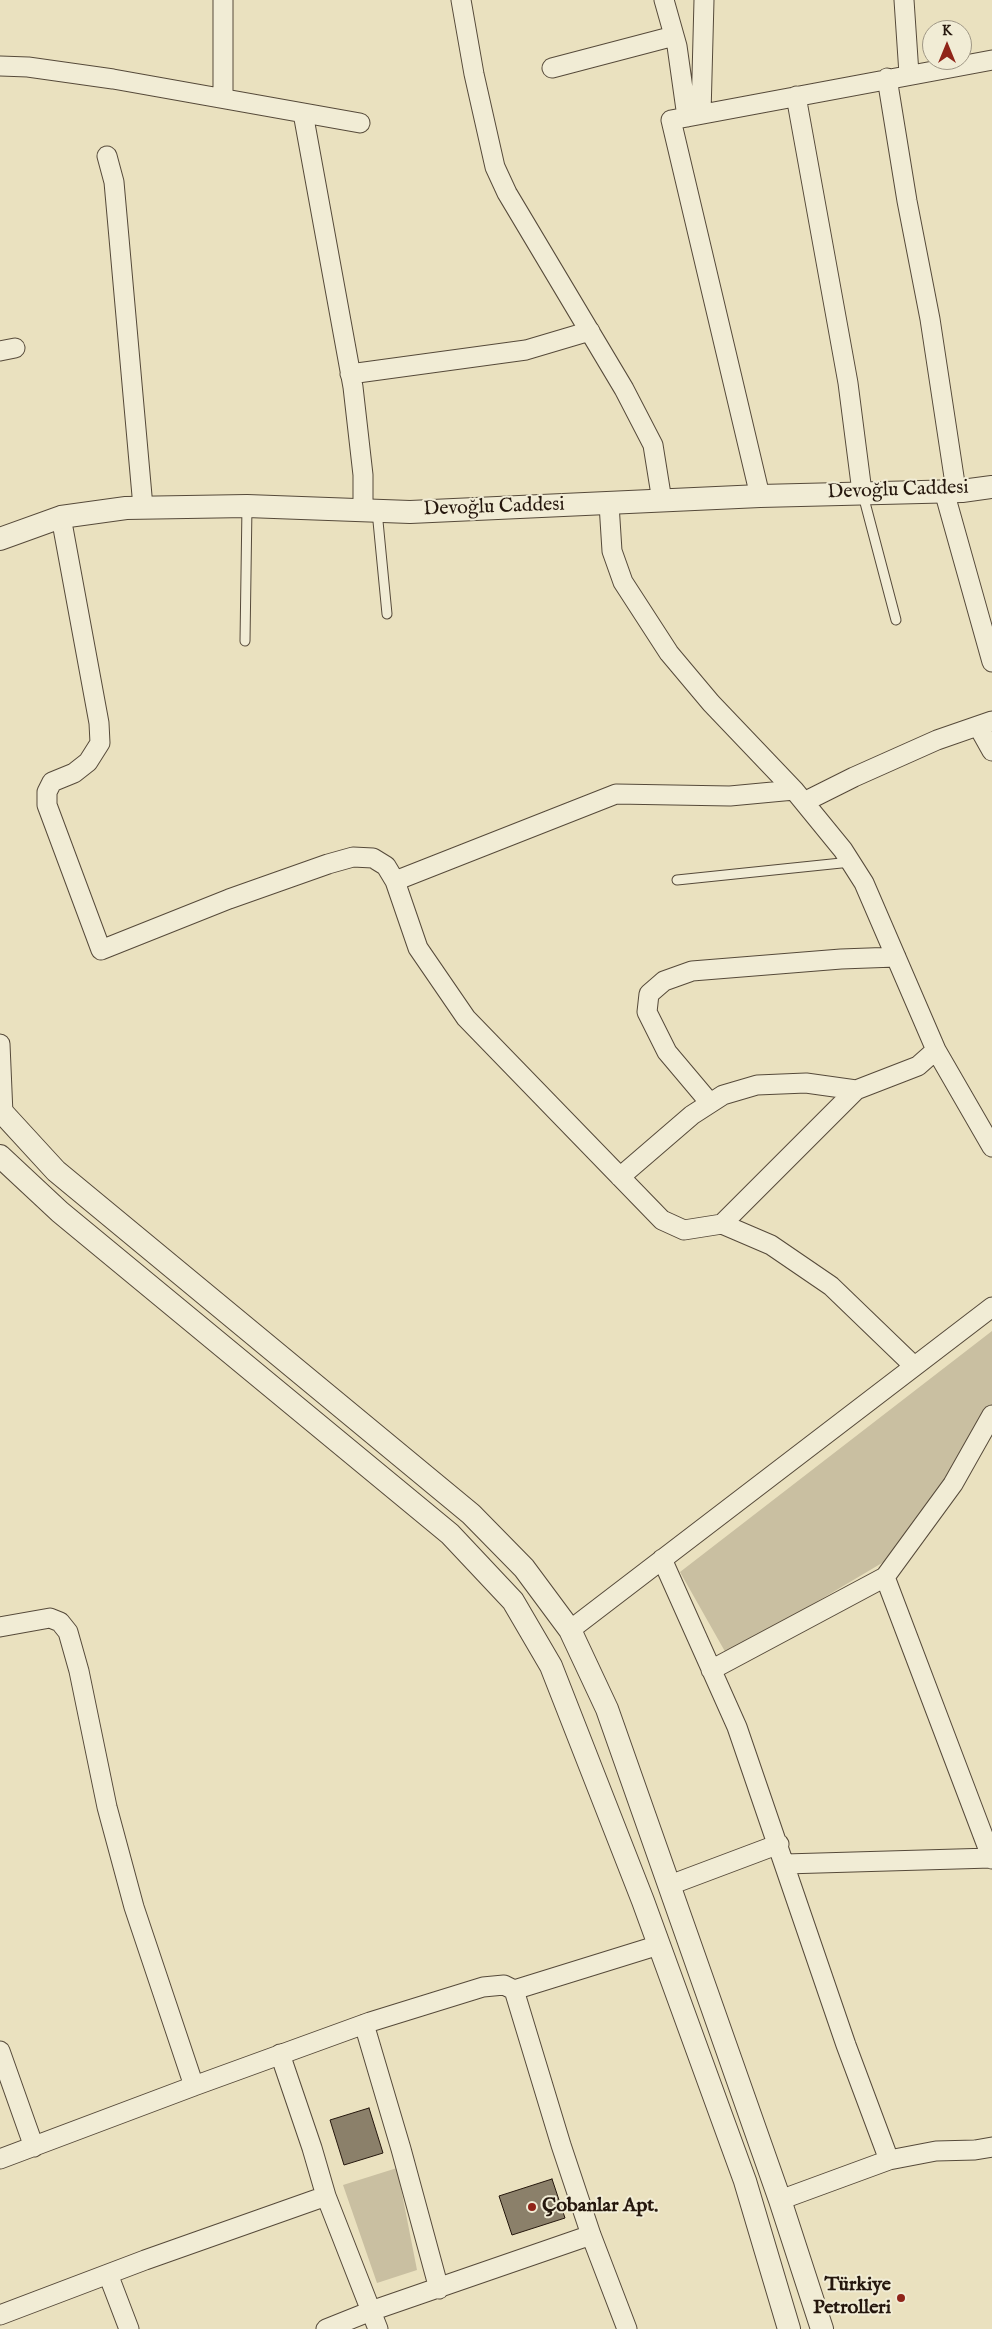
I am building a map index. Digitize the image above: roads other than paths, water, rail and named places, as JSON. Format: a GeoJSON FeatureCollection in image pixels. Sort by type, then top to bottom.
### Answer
{"type":"FeatureCollection","features":[{"type":"Feature","properties":{"kind":"street"},"geometry":{"type":"LineString","coordinates":[[222,98],[223,0]]}},
{"type":"Feature","properties":{"kind":"street"},"geometry":{"type":"LineString","coordinates":[[461,0],[474,74],[495,167],[507,193],[590,331],[653,445],[662,501]]}},
{"type":"Feature","properties":{"kind":"street"},"geometry":{"type":"LineString","coordinates":[[664,0],[694,115]]}},
{"type":"Feature","properties":{"kind":"street"},"geometry":{"type":"LineString","coordinates":[[694,115],[704,0]]}},
{"type":"Feature","properties":{"kind":"street"},"geometry":{"type":"LineString","coordinates":[[904,0],[910,74]]}},
{"type":"Feature","properties":{"kind":"street"},"geometry":{"type":"LineString","coordinates":[[552,68],[674,36]]}},
{"type":"Feature","properties":{"kind":"street"},"geometry":{"type":"LineString","coordinates":[[760,496],[671,120],[887,78],[992,60]]}},
{"type":"Feature","properties":{"kind":"street"},"geometry":{"type":"LineString","coordinates":[[0,66],[47,70],[222,98],[360,123]]}},
{"type":"Feature","properties":{"kind":"street"},"geometry":{"type":"LineString","coordinates":[[887,78],[906,201],[930,319],[950,490],[992,662]]}},
{"type":"Feature","properties":{"kind":"street"},"geometry":{"type":"LineString","coordinates":[[796,96],[848,383],[862,492]]}},
{"type":"Feature","properties":{"kind":"street"},"geometry":{"type":"LineString","coordinates":[[303,113],[350,374],[362,475],[370,510]]}},
{"type":"Feature","properties":{"kind":"street"},"geometry":{"type":"LineString","coordinates":[[108,156],[114,182],[143,507]]}},
{"type":"Feature","properties":{"kind":"street"},"geometry":{"type":"LineString","coordinates":[[350,374],[526,350],[590,331]]}},
{"type":"Feature","properties":{"kind":"street","name":"Devoğlu Caddesi"},"geometry":{"type":"LineString","coordinates":[[0,539],[61,517],[143,507],[248,506],[370,510],[460,510],[992,487]]}},
{"type":"Feature","properties":{"kind":"street"},"geometry":{"type":"LineString","coordinates":[[609,504],[612,551],[623,582],[669,653],[711,703],[799,796],[851,862],[864,883],[936,1050],[990,1139]]}},
{"type":"Feature","properties":{"kind":"street"},"geometry":{"type":"LineString","coordinates":[[61,517],[97,714],[100,743],[88,762],[74,772],[52,782],[47,792],[47,805],[101,950],[229,899],[328,864],[352,857],[373,858],[386,866],[395,881],[418,948],[466,1018],[662,1220],[684,1230],[722,1224],[771,1245],[831,1286],[914,1366]]}},
{"type":"Feature","properties":{"kind":"street"},"geometry":{"type":"LineString","coordinates":[[395,881],[616,794],[799,796],[854,777],[929,744],[985,724],[992,751]]}},
{"type":"Feature","properties":{"kind":"street"},"geometry":{"type":"LineString","coordinates":[[710,1103],[667,1052],[646,1012],[649,994],[664,981],[692,971],[822,960],[896,957]]}},
{"type":"Feature","properties":{"kind":"street"},"geometry":{"type":"LineString","coordinates":[[0,1044],[2,1112],[56,1171],[472,1514],[524,1568],[570,1630],[607,1708],[780,2200],[822,2329]]}},
{"type":"Feature","properties":{"kind":"street"},"geometry":{"type":"LineString","coordinates":[[722,1224],[856,1090],[918,1066],[936,1050]]}},
{"type":"Feature","properties":{"kind":"street"},"geometry":{"type":"LineString","coordinates":[[620,1177],[692,1115],[723,1095],[757,1085],[806,1083],[856,1090]]}},
{"type":"Feature","properties":{"kind":"street"},"geometry":{"type":"LineString","coordinates":[[0,1156],[60,1212],[450,1534],[513,1601],[551,1666],[658,1945],[745,2181],[789,2329]]}},
{"type":"Feature","properties":{"kind":"street"},"geometry":{"type":"LineString","coordinates":[[570,1630],[991,1308]]}},
{"type":"Feature","properties":{"kind":"street"},"geometry":{"type":"LineString","coordinates":[[711,1670],[886,1577],[953,1484],[992,1415]]}},
{"type":"Feature","properties":{"kind":"street"},"geometry":{"type":"LineString","coordinates":[[662,1559],[737,1727],[779,1844],[846,2045],[889,2160]]}},
{"type":"Feature","properties":{"kind":"street"},"geometry":{"type":"LineString","coordinates":[[785,1864],[992,1857],[886,1577]]}},
{"type":"Feature","properties":{"kind":"street"},"geometry":{"type":"LineString","coordinates":[[0,1627],[50,1618],[60,1622],[68,1632],[79,1670],[107,1807],[134,1907],[194,2086]]}},
{"type":"Feature","properties":{"kind":"street"},"geometry":{"type":"LineString","coordinates":[[670,1885],[779,1844]]}},
{"type":"Feature","properties":{"kind":"street"},"geometry":{"type":"LineString","coordinates":[[0,2159],[364,2024],[483,1987],[504,1985],[514,1990],[658,1945]]}},
{"type":"Feature","properties":{"kind":"street"},"geometry":{"type":"LineString","coordinates":[[514,1990],[591,2236],[627,2329]]}},
{"type":"Feature","properties":{"kind":"street"},"geometry":{"type":"LineString","coordinates":[[364,2024],[401,2149],[439,2289]]}},
{"type":"Feature","properties":{"kind":"street"},"geometry":{"type":"LineString","coordinates":[[0,2051],[34,2146]]}},
{"type":"Feature","properties":{"kind":"street"},"geometry":{"type":"LineString","coordinates":[[280,2054],[326,2196],[378,2329]]}},
{"type":"Feature","properties":{"kind":"street"},"geometry":{"type":"LineString","coordinates":[[780,2200],[889,2160],[936,2151],[975,2150],[992,2147]]}},
{"type":"Feature","properties":{"kind":"street"},"geometry":{"type":"LineString","coordinates":[[0,2315],[326,2196]]}},
{"type":"Feature","properties":{"kind":"street"},"geometry":{"type":"LineString","coordinates":[[326,2329],[371,2311],[591,2236]]}},
{"type":"Feature","properties":{"kind":"street"},"geometry":{"type":"LineString","coordinates":[[108,2274],[129,2329]]}},
{"type":"Feature","properties":{"kind":"lane"},"geometry":{"type":"LineString","coordinates":[[862,492],[896,620]]}},
{"type":"Feature","properties":{"kind":"lane"},"geometry":{"type":"LineString","coordinates":[[244,641],[248,506]]}},
{"type":"Feature","properties":{"kind":"lane"},"geometry":{"type":"LineString","coordinates":[[370,510],[387,614]]}},
{"type":"Feature","properties":{"kind":"lane"},"geometry":{"type":"LineString","coordinates":[[677,880],[851,862]]}},
{"type":"Feature","properties":{"kind":"place","name":"Çobanlar Apt."},"geometry":{"type":"Point","coordinates":[532,2207]}},
{"type":"Feature","properties":{"kind":"place","name":"Türkiye Petrolleri"},"geometry":{"type":"Point","coordinates":[901,2298]}}]}
